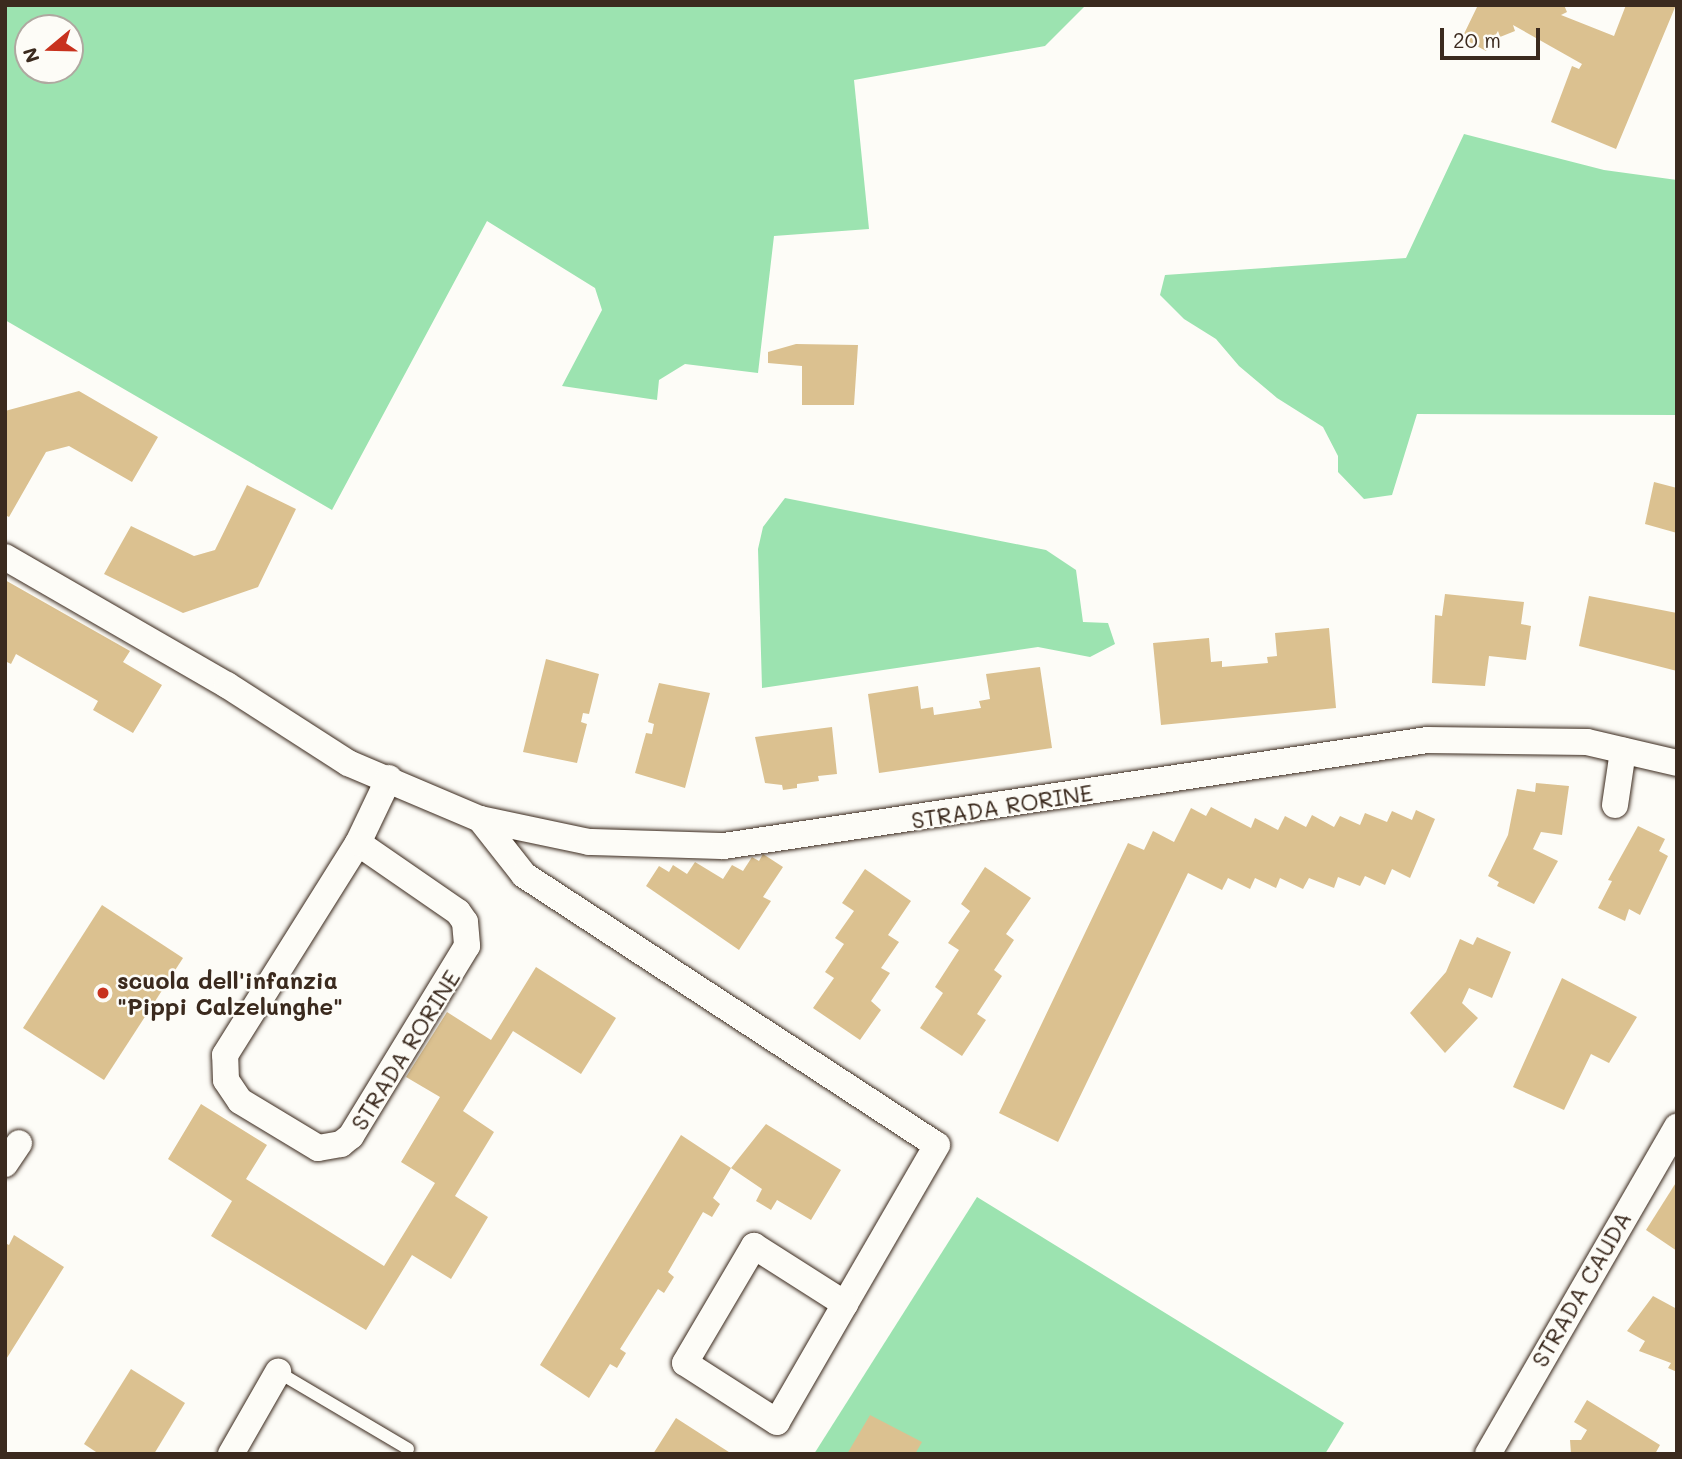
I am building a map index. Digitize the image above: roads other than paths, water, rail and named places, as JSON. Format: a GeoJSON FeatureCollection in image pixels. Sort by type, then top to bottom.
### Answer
{"type":"FeatureCollection","features":[{"type":"Feature","properties":{"kind":"street","name":"STRADA RORINE"},"geometry":{"type":"LineString","coordinates":[[5,557],[228,685],[348,763],[389,778],[480,819],[589,842],[724,846],[1427,740],[1587,742],[1677,763]]}},
{"type":"Feature","properties":{"kind":"street"},"geometry":{"type":"LineString","coordinates":[[1615,805],[1623,751]]}},
{"type":"Feature","properties":{"kind":"street","name":"STRADA RORINE"},"geometry":{"type":"LineString","coordinates":[[358,843],[458,912],[465,922],[467,946],[351,1136],[341,1144],[317,1147],[240,1101],[226,1080],[225,1055],[358,843],[389,778]]}},
{"type":"Feature","properties":{"kind":"street"},"geometry":{"type":"LineString","coordinates":[[480,819],[524,875],[937,1145],[777,1422],[685,1363],[754,1246],[845,1304]]}},
{"type":"Feature","properties":{"kind":"street","name":"STRADA CAUDA"},"geometry":{"type":"LineString","coordinates":[[1488,1454],[1677,1126]]}},
{"type":"Feature","properties":{"kind":"street"},"geometry":{"type":"LineString","coordinates":[[230,1454],[278,1372]]}},
{"type":"Feature","properties":{"kind":"lane"},"geometry":{"type":"LineString","coordinates":[[278,1372],[408,1449]]}},
{"type":"Feature","properties":{"kind":"place","name":"scuola dell'infanzia \"Pippi Calzelunghe\""},"geometry":{"type":"Point","coordinates":[103,993]}}]}
